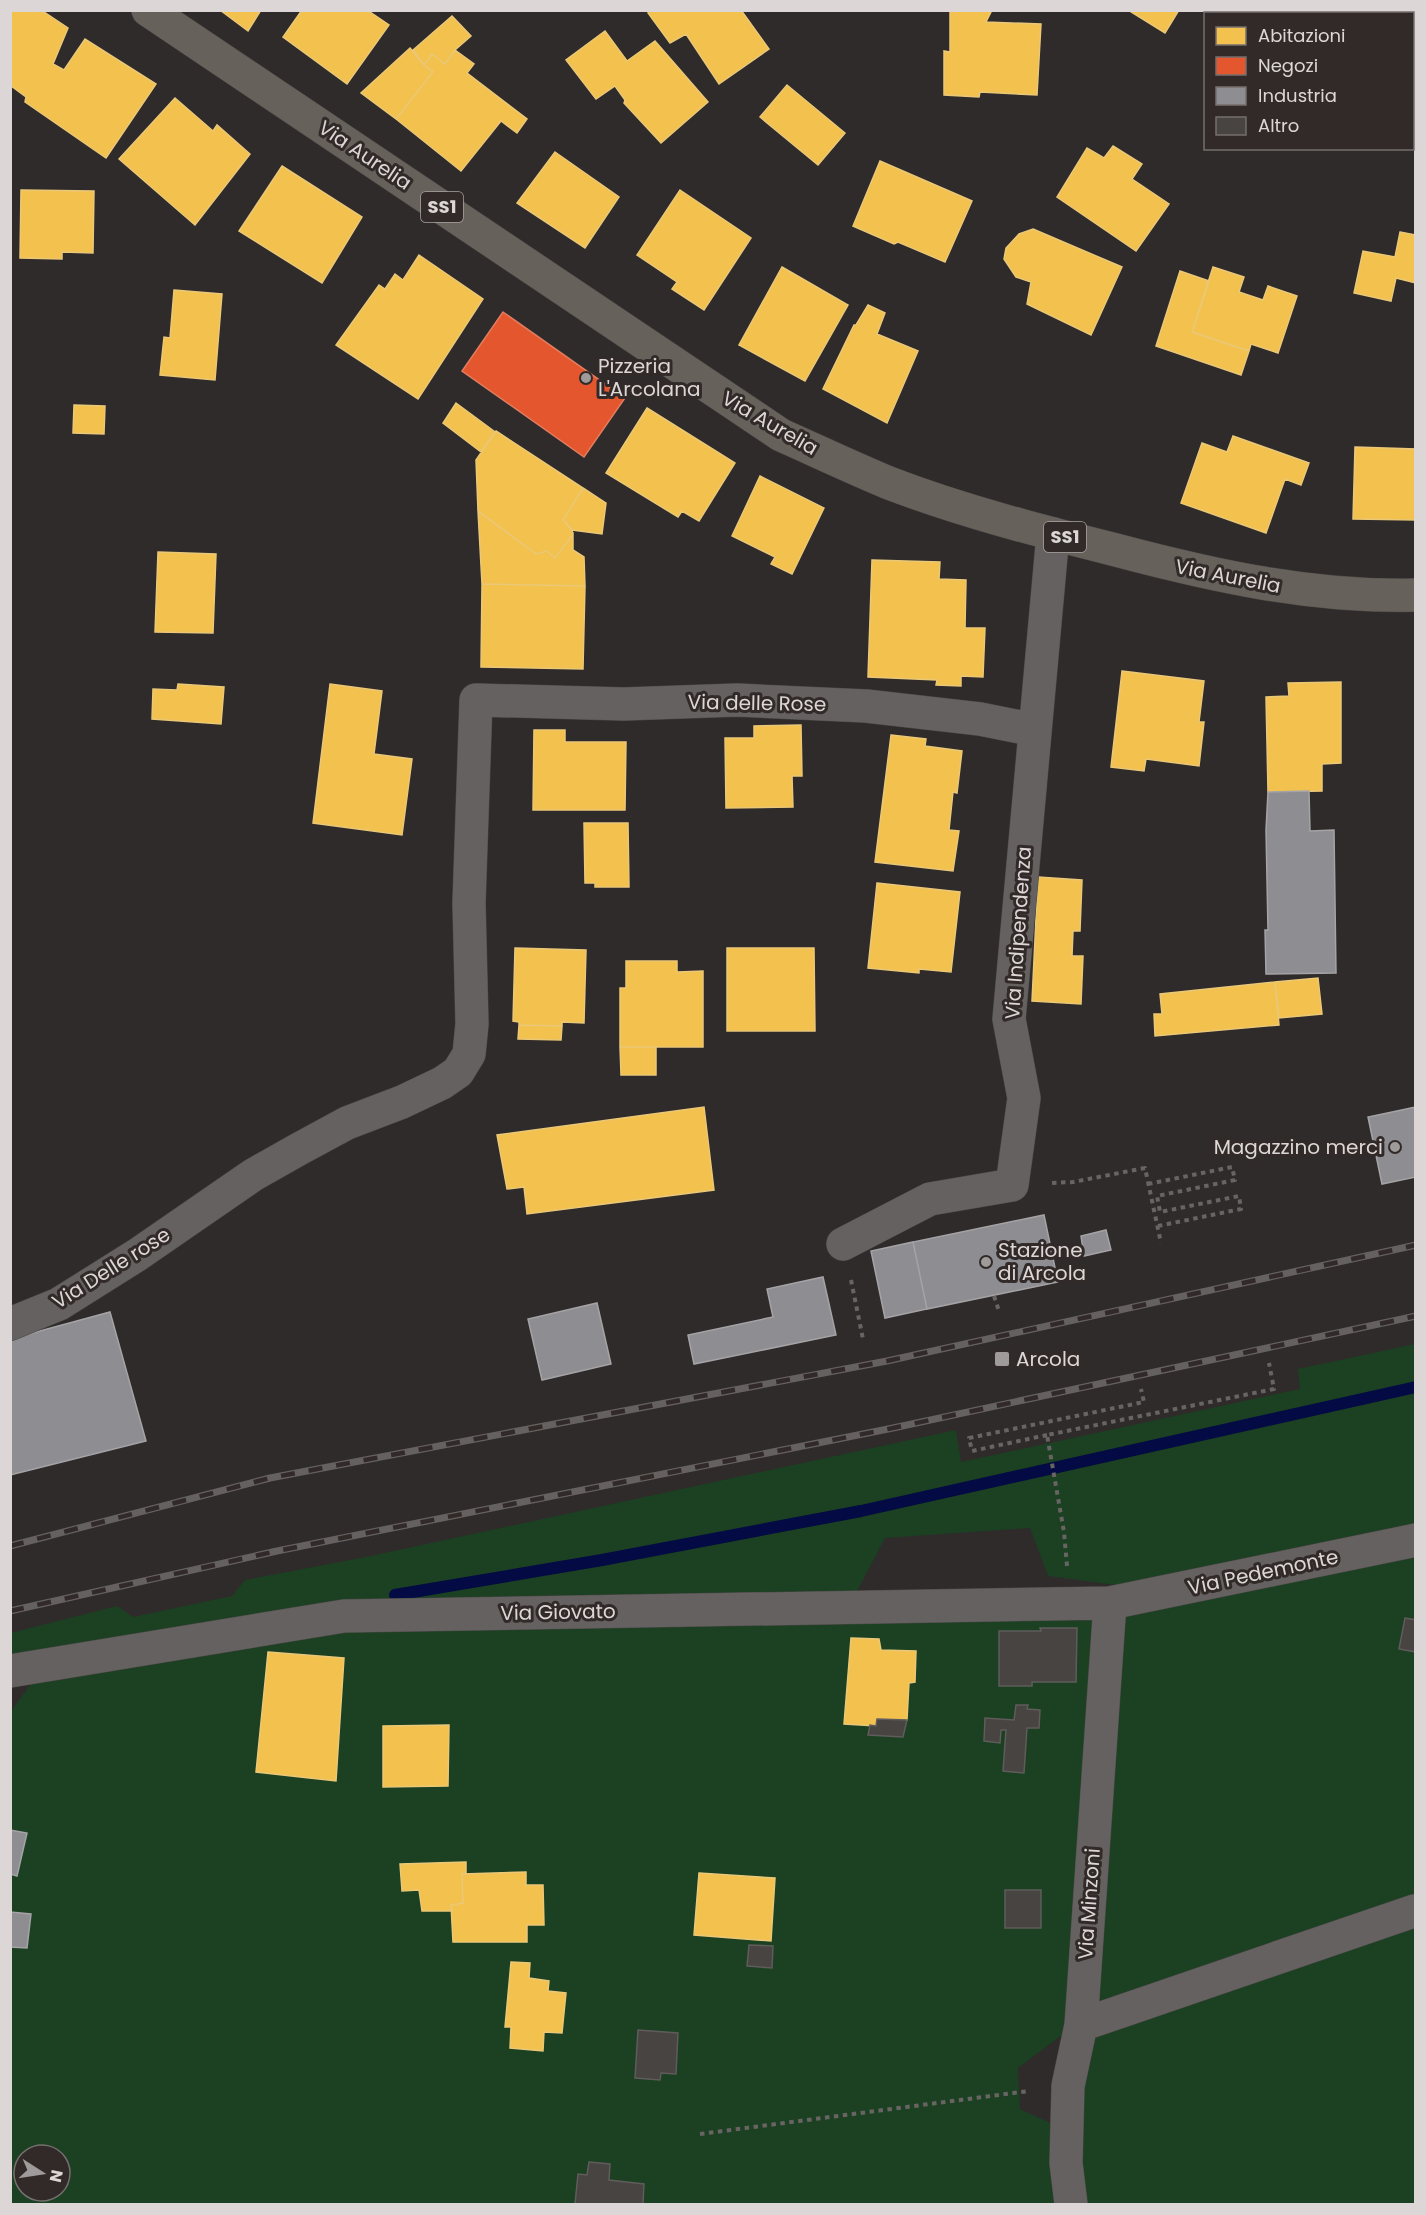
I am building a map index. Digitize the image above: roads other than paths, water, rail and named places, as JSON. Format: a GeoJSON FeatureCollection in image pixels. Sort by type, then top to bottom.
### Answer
{"type":"FeatureCollection","features":[{"type":"Feature","properties":{"kind":"main road","name":"Via Aurelia"},"geometry":{"type":"LineString","coordinates":[[148,10],[781,435],[890,483],[1053,534],[1167,564],[1282,587],[1340,594],[1416,596]]}},
{"type":"Feature","properties":{"kind":"street","name":"Via Indipendenza"},"geometry":{"type":"LineString","coordinates":[[843,1244],[930,1199],[1012,1185],[1024,1098],[1009,1019],[1053,534]]}},
{"type":"Feature","properties":{"kind":"street","name":"Via delle Rose"},"geometry":{"type":"LineString","coordinates":[[476,700],[624,704],[737,700],[866,706],[980,719],[1035,730]]}},
{"type":"Feature","properties":{"kind":"street","name":"Via Delle rose"},"geometry":{"type":"LineString","coordinates":[[10,1324],[59,1304],[137,1255],[253,1175],[347,1123],[402,1102],[442,1083],[458,1072],[469,1054],[472,999],[469,903],[476,700]]}},
{"type":"Feature","properties":{"kind":"street","name":"Via Pedemonte"},"geometry":{"type":"LineString","coordinates":[[1110,1603],[1416,1540]]}},
{"type":"Feature","properties":{"kind":"street","name":"Via Giovato"},"geometry":{"type":"LineString","coordinates":[[10,1671],[344,1616],[1110,1603]]}},
{"type":"Feature","properties":{"kind":"street","name":"Via Minzoni"},"geometry":{"type":"LineString","coordinates":[[1071,2205],[1066,2163],[1068,2086],[1081,2025],[1110,1603]]}},
{"type":"Feature","properties":{"kind":"street"},"geometry":{"type":"LineString","coordinates":[[1081,2025],[1414,1911]]}},
{"type":"Feature","properties":{"kind":"waterway"},"geometry":{"type":"LineString","coordinates":[[395,1595],[602,1560],[861,1511],[1416,1387]]}},
{"type":"Feature","properties":{"kind":"railway"},"geometry":{"type":"LineString","coordinates":[[10,1546],[270,1478],[887,1361],[1416,1245]]}},
{"type":"Feature","properties":{"kind":"railway"},"geometry":{"type":"LineString","coordinates":[[10,1611],[277,1551],[893,1428],[1416,1316]]}},
{"type":"Feature","properties":{"kind":"place","name":"Pizzeria L'Arcolana"},"geometry":{"type":"Point","coordinates":[586,378]}},
{"type":"Feature","properties":{"kind":"place","name":"Magazzino merci"},"geometry":{"type":"Point","coordinates":[1395,1147]}},
{"type":"Feature","properties":{"kind":"place","name":"Stazione di Arcola"},"geometry":{"type":"Point","coordinates":[986,1262]}},
{"type":"Feature","properties":{"kind":"place","name":"Arcola"},"geometry":{"type":"Point","coordinates":[1002,1359]}}]}
